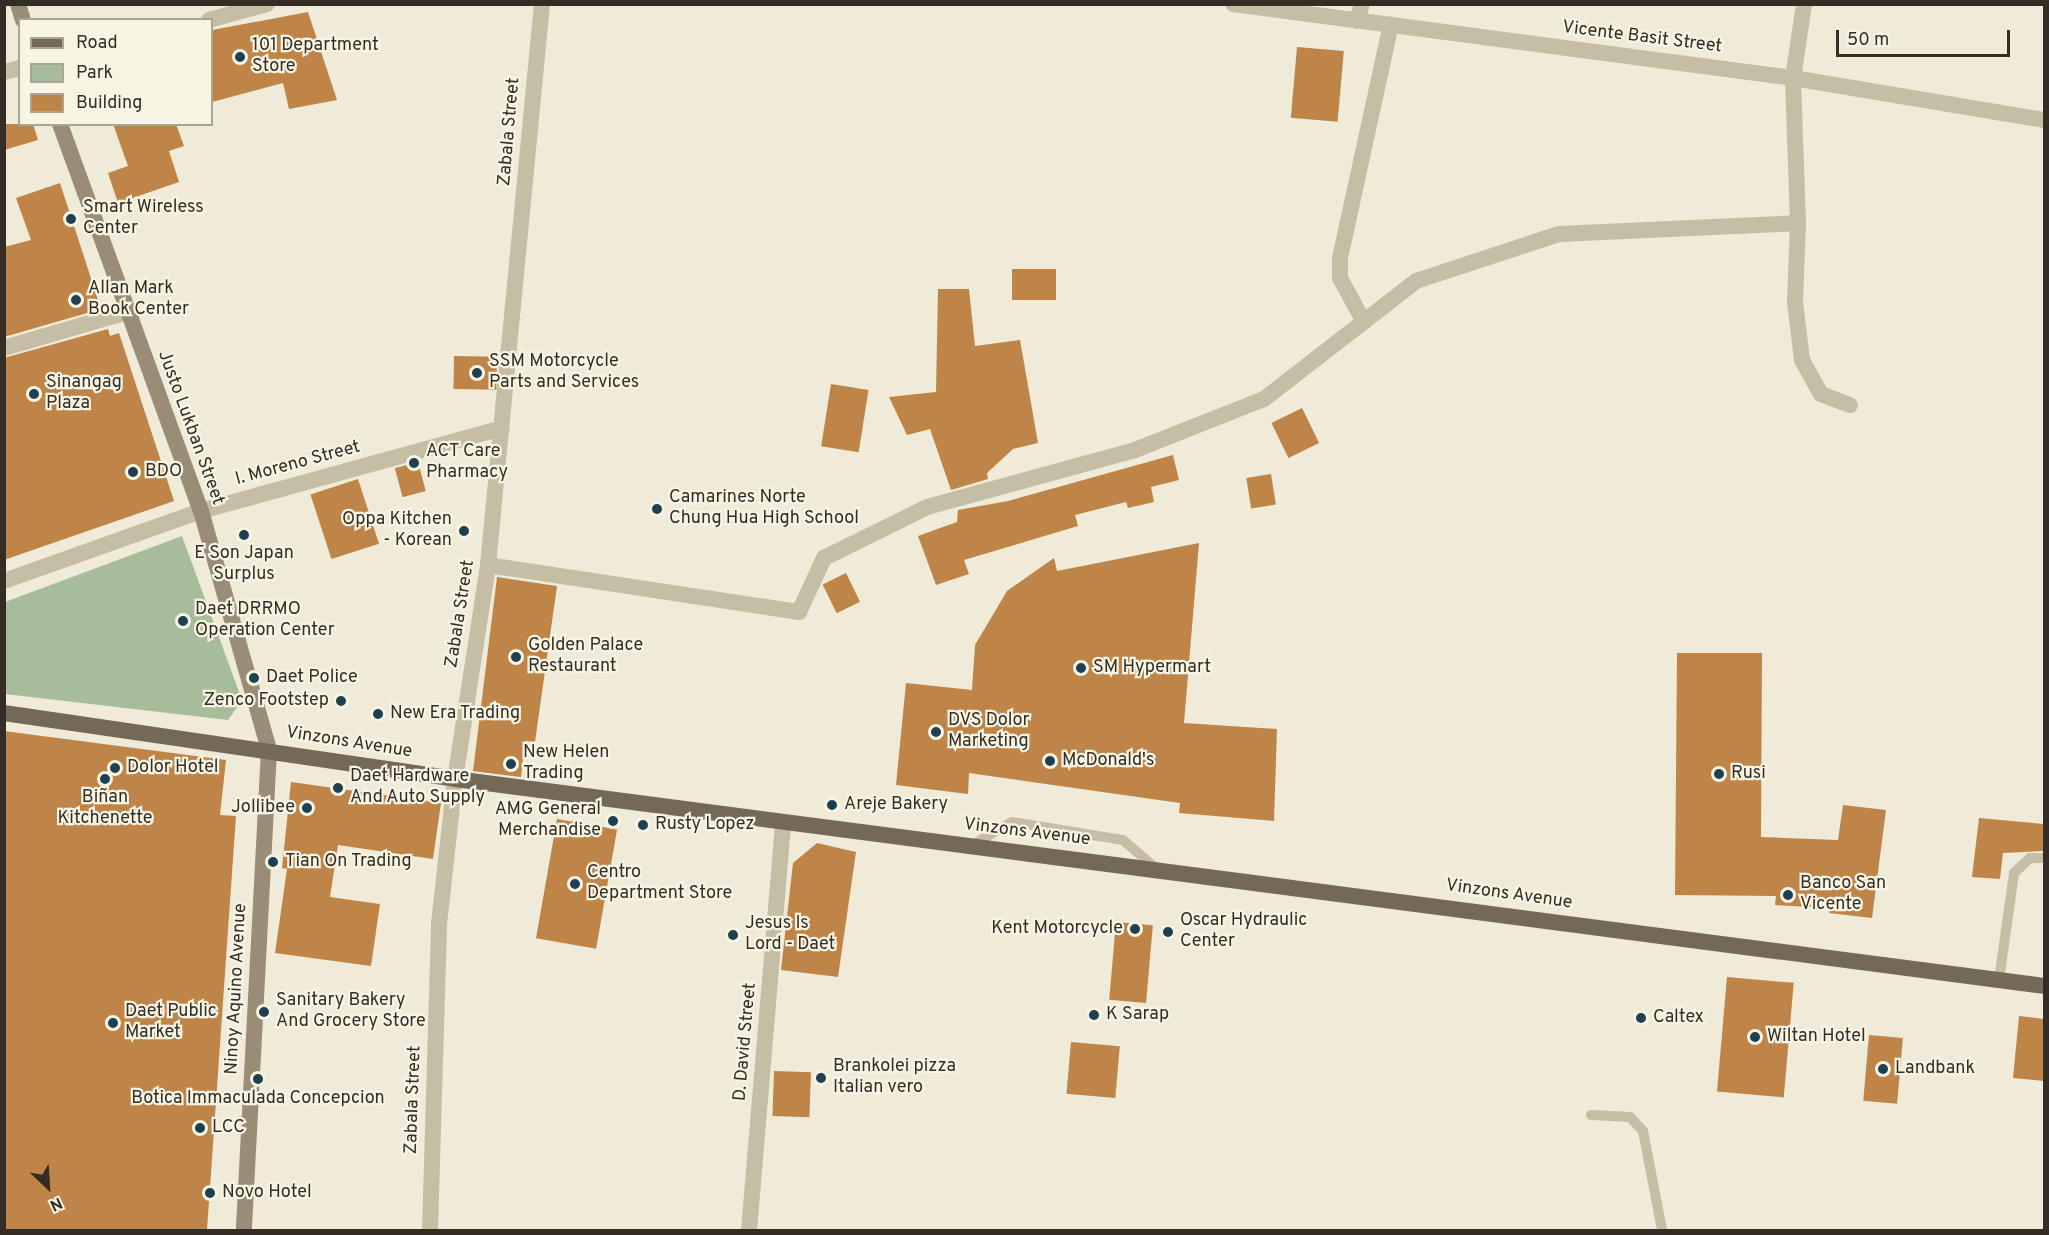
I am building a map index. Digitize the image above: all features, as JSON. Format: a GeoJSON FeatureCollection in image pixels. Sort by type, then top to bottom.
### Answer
{"type":"FeatureCollection","features":[{"type":"Feature","properties":{"kind":"main road","name":"Justo Lukban Street"},"geometry":{"type":"LineString","coordinates":[[61,126],[201,511],[269,750]]}},
{"type":"Feature","properties":{"kind":"main road","name":"Vinzons Avenue"},"geometry":{"type":"LineString","coordinates":[[4,713],[455,779],[2044,986]]}},
{"type":"Feature","properties":{"kind":"main road","name":"Ninoy Aquino Avenue"},"geometry":{"type":"LineString","coordinates":[[244,1230],[269,750]]}},
{"type":"Feature","properties":{"kind":"street"},"geometry":{"type":"LineString","coordinates":[[213,19],[267,4]]}},
{"type":"Feature","properties":{"kind":"street","name":"Zabala Street"},"geometry":{"type":"LineString","coordinates":[[430,1230],[439,924],[455,779],[488,565],[542,4]]}},
{"type":"Feature","properties":{"kind":"street","name":"Vicente Basit Street"},"geometry":{"type":"LineString","coordinates":[[1233,4],[1360,13],[1391,25],[1792,78],[2044,120]]}},
{"type":"Feature","properties":{"kind":"street"},"geometry":{"type":"LineString","coordinates":[[1804,4],[1792,78],[1798,223],[1795,302],[1802,360],[1821,394],[1850,405]]}},
{"type":"Feature","properties":{"kind":"street"},"geometry":{"type":"LineString","coordinates":[[1364,322],[1340,278],[1340,258],[1391,25]]}},
{"type":"Feature","properties":{"kind":"street"},"geometry":{"type":"LineString","coordinates":[[488,565],[800,612],[824,558],[927,507],[1135,450],[1264,399],[1416,281],[1559,234],[1798,223]]}},
{"type":"Feature","properties":{"kind":"street"},"geometry":{"type":"LineString","coordinates":[[4,348],[127,312]]}},
{"type":"Feature","properties":{"kind":"street","name":"I. Moreno Street"},"geometry":{"type":"LineString","coordinates":[[4,581],[201,511],[502,428]]}},
{"type":"Feature","properties":{"kind":"street","name":"D. David Street"},"geometry":{"type":"LineString","coordinates":[[749,1230],[783,822]]}},
{"type":"Feature","properties":{"kind":"lane"},"geometry":{"type":"LineString","coordinates":[[972,845],[1012,822],[1123,840],[1157,869]]}},
{"type":"Feature","properties":{"kind":"lane"},"geometry":{"type":"LineString","coordinates":[[1999,980],[2014,873],[2030,858],[2044,858]]}},
{"type":"Feature","properties":{"kind":"lane"},"geometry":{"type":"LineString","coordinates":[[1592,1115],[1630,1117],[1643,1131],[1662,1230]]}},
{"type":"Feature","properties":{"kind":"green space"},"geometry":{"type":"Polygon","coordinates":[[[182,536],[242,700],[228,720],[5,694],[5,602],[182,536]]]}},
{"type":"Feature","properties":{"kind":"building"},"geometry":{"type":"Polygon","coordinates":[[[308,12],[337,100],[289,109],[283,83],[213,102],[213,30],[308,12]]]}},
{"type":"Feature","properties":{"kind":"building"},"geometry":{"type":"Polygon","coordinates":[[[1297,47],[1344,51],[1338,122],[1291,118],[1297,47]]]}},
{"type":"Feature","properties":{"kind":"building"},"geometry":{"type":"Polygon","coordinates":[[[4,124],[34,126],[38,140],[4,150],[4,124]]]}},
{"type":"Feature","properties":{"kind":"building"},"geometry":{"type":"Polygon","coordinates":[[[114,126],[177,126],[184,146],[169,151],[179,182],[118,203],[108,173],[128,166],[114,126]]]}},
{"type":"Feature","properties":{"kind":"building"},"geometry":{"type":"Polygon","coordinates":[[[60,183],[101,309],[4,337],[4,247],[31,240],[16,198],[60,183]]]}},
{"type":"Feature","properties":{"kind":"building"},"geometry":{"type":"Polygon","coordinates":[[[1012,269],[1056,269],[1056,300],[1012,300],[1012,269]]]}},
{"type":"Feature","properties":{"kind":"building"},"geometry":{"type":"Polygon","coordinates":[[[938,289],[969,289],[975,346],[1020,340],[1038,443],[1013,449],[987,473],[988,479],[951,490],[930,429],[907,435],[889,397],[936,392],[938,289]]]}},
{"type":"Feature","properties":{"kind":"building"},"geometry":{"type":"Polygon","coordinates":[[[108,329],[110,336],[119,333],[174,501],[4,560],[4,358],[108,329]]]}},
{"type":"Feature","properties":{"kind":"building","name":"SSM Motorcycle Parts and Services"},"geometry":{"type":"Polygon","coordinates":[[[454,356],[497,357],[496,390],[453,389],[454,356]]]}},
{"type":"Feature","properties":{"kind":"building"},"geometry":{"type":"Polygon","coordinates":[[[831,384],[869,390],[859,452],[821,446],[831,384]]]}},
{"type":"Feature","properties":{"kind":"building"},"geometry":{"type":"Polygon","coordinates":[[[1302,408],[1319,443],[1289,458],[1271,423],[1302,408]]]}},
{"type":"Feature","properties":{"kind":"building"},"geometry":{"type":"Polygon","coordinates":[[[1173,455],[1179,480],[1151,487],[1154,502],[1128,508],[1126,502],[1075,515],[1078,526],[964,560],[969,574],[936,585],[918,536],[957,522],[958,510],[1008,501],[1173,455]]]}},
{"type":"Feature","properties":{"kind":"building"},"geometry":{"type":"Polygon","coordinates":[[[418,462],[426,491],[403,497],[395,468],[418,462]]]}},
{"type":"Feature","properties":{"kind":"building"},"geometry":{"type":"Polygon","coordinates":[[[1271,474],[1276,505],[1251,509],[1246,478],[1271,474]]]}},
{"type":"Feature","properties":{"kind":"building"},"geometry":{"type":"Polygon","coordinates":[[[358,479],[379,544],[331,559],[310,494],[358,479]]]}},
{"type":"Feature","properties":{"kind":"building","name":"SM Hypermart"},"geometry":{"type":"Polygon","coordinates":[[[1199,543],[1184,723],[1277,729],[1274,821],[1179,813],[1180,803],[969,773],[968,794],[896,785],[906,683],[972,690],[975,645],[1007,591],[1054,558],[1057,571],[1199,543]]]}},
{"type":"Feature","properties":{"kind":"building"},"geometry":{"type":"Polygon","coordinates":[[[846,573],[860,602],[837,613],[823,584],[846,573]]]}},
{"type":"Feature","properties":{"kind":"building","name":"Golden Palace Restaurant"},"geometry":{"type":"Polygon","coordinates":[[[497,577],[557,586],[535,742],[525,741],[521,777],[473,771],[497,577]]]}},
{"type":"Feature","properties":{"kind":"building","name":"Rusi"},"geometry":{"type":"Polygon","coordinates":[[[1677,653],[1762,653],[1761,837],[1838,840],[1843,805],[1886,810],[1872,918],[1829,913],[1830,908],[1775,905],[1776,896],[1675,895],[1677,653]]]}},
{"type":"Feature","properties":{"kind":"building","name":"Daet Public Market"},"geometry":{"type":"Polygon","coordinates":[[[4,731],[226,760],[220,815],[236,816],[207,1230],[4,1230],[4,731]]]}},
{"type":"Feature","properties":{"kind":"building"},"geometry":{"type":"Polygon","coordinates":[[[291,782],[441,803],[433,859],[338,845],[330,897],[380,904],[371,966],[275,953],[287,869],[282,868],[291,782]]]}},
{"type":"Feature","properties":{"kind":"building"},"geometry":{"type":"Polygon","coordinates":[[[1979,818],[2044,824],[2044,851],[2003,853],[2000,879],[1972,877],[1979,818]]]}},
{"type":"Feature","properties":{"kind":"building","name":"Centro Department Store"},"geometry":{"type":"Polygon","coordinates":[[[557,819],[617,830],[596,949],[536,938],[557,819]]]}},
{"type":"Feature","properties":{"kind":"building"},"geometry":{"type":"Polygon","coordinates":[[[817,843],[856,852],[838,977],[781,970],[793,863],[817,843]]]}},
{"type":"Feature","properties":{"kind":"building"},"geometry":{"type":"Polygon","coordinates":[[[1116,922],[1153,925],[1146,1003],[1109,1000],[1116,922]]]}},
{"type":"Feature","properties":{"kind":"building","name":"Wiltan Hotel"},"geometry":{"type":"Polygon","coordinates":[[[1727,977],[1794,983],[1784,1097],[1717,1092],[1727,977]]]}},
{"type":"Feature","properties":{"kind":"building"},"geometry":{"type":"Polygon","coordinates":[[[2019,1016],[2044,1019],[2044,1081],[2013,1078],[2019,1016]]]}},
{"type":"Feature","properties":{"kind":"building","name":"Landbank"},"geometry":{"type":"Polygon","coordinates":[[[1869,1035],[1903,1038],[1897,1104],[1863,1101],[1869,1035]]]}},
{"type":"Feature","properties":{"kind":"building"},"geometry":{"type":"Polygon","coordinates":[[[1071,1042],[1120,1046],[1115,1098],[1066,1094],[1071,1042]]]}},
{"type":"Feature","properties":{"kind":"building"},"geometry":{"type":"Polygon","coordinates":[[[774,1071],[811,1072],[809,1117],[772,1116],[774,1071]]]}},
{"type":"Feature","properties":{"kind":"place","name":"101 Department Store"},"geometry":{"type":"Point","coordinates":[240,57]}},
{"type":"Feature","properties":{"kind":"place","name":"Smart Wireless Center"},"geometry":{"type":"Point","coordinates":[71,219]}},
{"type":"Feature","properties":{"kind":"place","name":"Allan Mark Book Center"},"geometry":{"type":"Point","coordinates":[76,300]}},
{"type":"Feature","properties":{"kind":"place","name":"SSM Motorcycle Parts and Services"},"geometry":{"type":"Point","coordinates":[477,373]}},
{"type":"Feature","properties":{"kind":"place","name":"Sinangag Plaza"},"geometry":{"type":"Point","coordinates":[34,394]}},
{"type":"Feature","properties":{"kind":"place","name":"ACT Care Pharmacy"},"geometry":{"type":"Point","coordinates":[414,463]}},
{"type":"Feature","properties":{"kind":"place","name":"BDO"},"geometry":{"type":"Point","coordinates":[133,472]}},
{"type":"Feature","properties":{"kind":"place","name":"Camarines Norte Chung Hua High School"},"geometry":{"type":"Point","coordinates":[657,509]}},
{"type":"Feature","properties":{"kind":"place","name":"Oppa Kitchen - Korean"},"geometry":{"type":"Point","coordinates":[464,531]}},
{"type":"Feature","properties":{"kind":"place","name":"E Son Japan Surplus"},"geometry":{"type":"Point","coordinates":[244,535]}},
{"type":"Feature","properties":{"kind":"place","name":"Daet DRRMO Operation Center"},"geometry":{"type":"Point","coordinates":[183,621]}},
{"type":"Feature","properties":{"kind":"place","name":"Golden Palace Restaurant"},"geometry":{"type":"Point","coordinates":[516,657]}},
{"type":"Feature","properties":{"kind":"place","name":"SM Hypermart"},"geometry":{"type":"Point","coordinates":[1081,668]}},
{"type":"Feature","properties":{"kind":"place","name":"Daet Police"},"geometry":{"type":"Point","coordinates":[254,678]}},
{"type":"Feature","properties":{"kind":"place","name":"Zenco Footstep"},"geometry":{"type":"Point","coordinates":[341,701]}},
{"type":"Feature","properties":{"kind":"place","name":"New Era Trading"},"geometry":{"type":"Point","coordinates":[378,714]}},
{"type":"Feature","properties":{"kind":"place","name":"DVS Dolor Marketing"},"geometry":{"type":"Point","coordinates":[936,732]}},
{"type":"Feature","properties":{"kind":"place","name":"McDonald's"},"geometry":{"type":"Point","coordinates":[1050,761]}},
{"type":"Feature","properties":{"kind":"place","name":"New Helen Trading"},"geometry":{"type":"Point","coordinates":[511,764]}},
{"type":"Feature","properties":{"kind":"place","name":"Dolor Hotel"},"geometry":{"type":"Point","coordinates":[115,768]}},
{"type":"Feature","properties":{"kind":"place","name":"Rusi"},"geometry":{"type":"Point","coordinates":[1719,774]}},
{"type":"Feature","properties":{"kind":"place","name":"Biñan Kitchenette"},"geometry":{"type":"Point","coordinates":[105,779]}},
{"type":"Feature","properties":{"kind":"place","name":"Daet Hardware And Auto Supply"},"geometry":{"type":"Point","coordinates":[338,788]}},
{"type":"Feature","properties":{"kind":"place","name":"Areje Bakery"},"geometry":{"type":"Point","coordinates":[832,805]}},
{"type":"Feature","properties":{"kind":"place","name":"Jollibee"},"geometry":{"type":"Point","coordinates":[307,808]}},
{"type":"Feature","properties":{"kind":"place","name":"AMG General Merchandise"},"geometry":{"type":"Point","coordinates":[613,821]}},
{"type":"Feature","properties":{"kind":"place","name":"Rusty Lopez"},"geometry":{"type":"Point","coordinates":[643,825]}},
{"type":"Feature","properties":{"kind":"place","name":"Tian On Trading"},"geometry":{"type":"Point","coordinates":[273,862]}},
{"type":"Feature","properties":{"kind":"place","name":"Centro Department Store"},"geometry":{"type":"Point","coordinates":[575,884]}},
{"type":"Feature","properties":{"kind":"place","name":"Banco San Vicente"},"geometry":{"type":"Point","coordinates":[1788,895]}},
{"type":"Feature","properties":{"kind":"place","name":"Kent Motorcycle"},"geometry":{"type":"Point","coordinates":[1135,929]}},
{"type":"Feature","properties":{"kind":"place","name":"Oscar Hydraulic Center"},"geometry":{"type":"Point","coordinates":[1168,932]}},
{"type":"Feature","properties":{"kind":"place","name":"Jesus Is Lord - Daet"},"geometry":{"type":"Point","coordinates":[733,935]}},
{"type":"Feature","properties":{"kind":"place","name":"Sanitary Bakery And Grocery Store"},"geometry":{"type":"Point","coordinates":[264,1012]}},
{"type":"Feature","properties":{"kind":"place","name":"K Sarap"},"geometry":{"type":"Point","coordinates":[1094,1015]}},
{"type":"Feature","properties":{"kind":"place","name":"Caltex"},"geometry":{"type":"Point","coordinates":[1641,1018]}},
{"type":"Feature","properties":{"kind":"place","name":"Daet Public Market"},"geometry":{"type":"Point","coordinates":[113,1023]}},
{"type":"Feature","properties":{"kind":"place","name":"Wiltan Hotel"},"geometry":{"type":"Point","coordinates":[1755,1037]}},
{"type":"Feature","properties":{"kind":"place","name":"Landbank"},"geometry":{"type":"Point","coordinates":[1883,1069]}},
{"type":"Feature","properties":{"kind":"place","name":"Brankolei pizza Italian vero"},"geometry":{"type":"Point","coordinates":[821,1078]}},
{"type":"Feature","properties":{"kind":"place","name":"Botica Immaculada Concepcion"},"geometry":{"type":"Point","coordinates":[258,1079]}},
{"type":"Feature","properties":{"kind":"place","name":"LCC"},"geometry":{"type":"Point","coordinates":[200,1128]}},
{"type":"Feature","properties":{"kind":"place","name":"Novo Hotel"},"geometry":{"type":"Point","coordinates":[210,1193]}}]}
